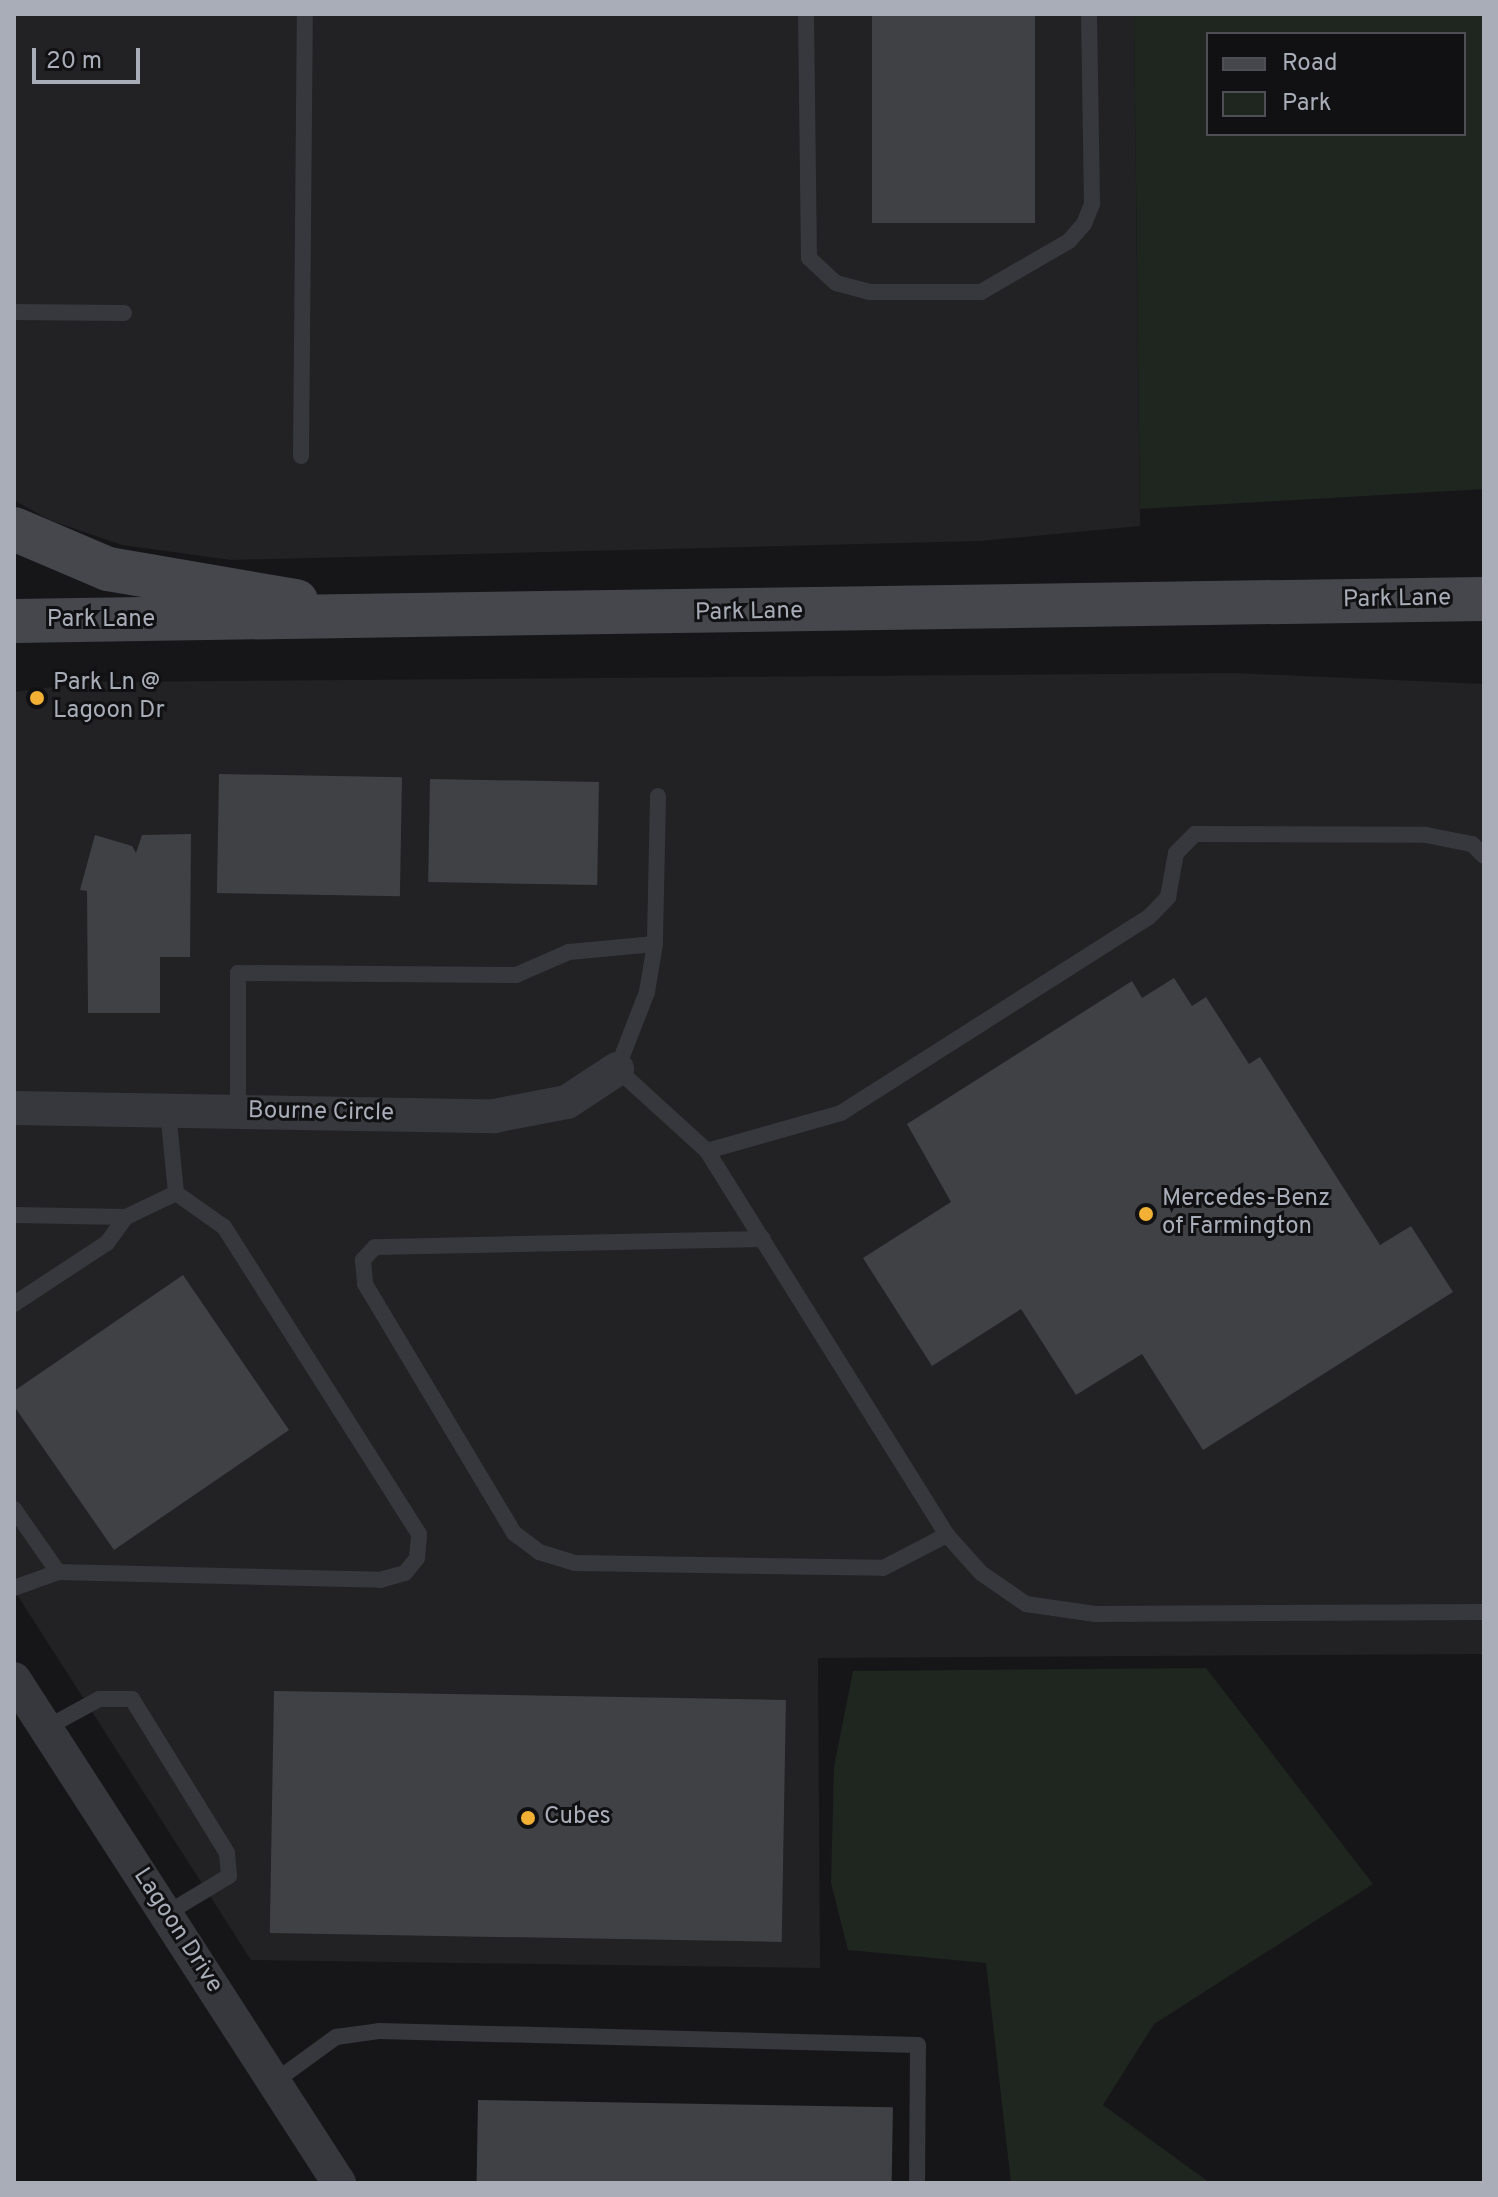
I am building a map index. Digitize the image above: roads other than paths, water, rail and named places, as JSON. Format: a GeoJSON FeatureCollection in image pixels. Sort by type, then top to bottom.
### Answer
{"type":"FeatureCollection","features":[{"type":"Feature","properties":{"kind":"main road"},"geometry":{"type":"LineString","coordinates":[[14,529],[108,569],[405,620]]}},
{"type":"Feature","properties":{"kind":"main road","name":"Park Lane"},"geometry":{"type":"LineString","coordinates":[[14,621],[405,620],[1484,599]]}},
{"type":"Feature","properties":{"kind":"street","name":"Bourne Circle"},"geometry":{"type":"LineString","coordinates":[[14,1108],[494,1116],[567,1102],[617,1069]]}},
{"type":"Feature","properties":{"kind":"street","name":"Lagoon Drive"},"geometry":{"type":"LineString","coordinates":[[14,1679],[339,2183]]}},
{"type":"Feature","properties":{"kind":"lane"},"geometry":{"type":"LineString","coordinates":[[301,456],[305,14]]}},
{"type":"Feature","properties":{"kind":"lane"},"geometry":{"type":"LineString","coordinates":[[806,14],[809,258],[836,283],[869,292],[981,292],[1069,241],[1084,224],[1092,204],[1089,14]]}},
{"type":"Feature","properties":{"kind":"lane"},"geometry":{"type":"LineString","coordinates":[[14,312],[124,313]]}},
{"type":"Feature","properties":{"kind":"lane"},"geometry":{"type":"LineString","coordinates":[[658,796],[655,944],[647,992],[617,1069],[707,1151],[947,1535],[981,1573],[1026,1604],[1095,1614],[1484,1612]]}},
{"type":"Feature","properties":{"kind":"lane"},"geometry":{"type":"LineString","coordinates":[[707,1151],[841,1113],[1149,917],[1168,897],[1176,853],[1195,834],[1426,835],[1472,844],[1484,856]]}},
{"type":"Feature","properties":{"kind":"lane"},"geometry":{"type":"LineString","coordinates":[[238,1111],[238,973],[516,975],[569,952],[655,944]]}},
{"type":"Feature","properties":{"kind":"lane"},"geometry":{"type":"LineString","coordinates":[[14,1588],[58,1572],[380,1580],[405,1573],[417,1558],[419,1534],[224,1227],[176,1193],[168,1111]]}},
{"type":"Feature","properties":{"kind":"lane"},"geometry":{"type":"LineString","coordinates":[[14,1215],[126,1217],[176,1193]]}},
{"type":"Feature","properties":{"kind":"lane"},"geometry":{"type":"LineString","coordinates":[[14,1304],[107,1243],[126,1217]]}},
{"type":"Feature","properties":{"kind":"lane"},"geometry":{"type":"LineString","coordinates":[[763,1239],[375,1247],[363,1260],[365,1284],[514,1533],[539,1552],[575,1563],[883,1568],[947,1535]]}},
{"type":"Feature","properties":{"kind":"lane"},"geometry":{"type":"LineString","coordinates":[[14,1509],[58,1572]]}},
{"type":"Feature","properties":{"kind":"lane"},"geometry":{"type":"LineString","coordinates":[[46,1728],[99,1699],[132,1699],[227,1853],[229,1876],[166,1914]]}},
{"type":"Feature","properties":{"kind":"lane"},"geometry":{"type":"LineString","coordinates":[[274,2082],[336,2037],[379,2031],[918,2045],[917,2183]]}},
{"type":"Feature","properties":{"kind":"place","name":"Park Ln @ Lagoon Dr"},"geometry":{"type":"Point","coordinates":[37,698]}},
{"type":"Feature","properties":{"kind":"place","name":"Mercedes-Benz of Farmington"},"geometry":{"type":"Point","coordinates":[1146,1214]}},
{"type":"Feature","properties":{"kind":"place","name":"Cubes"},"geometry":{"type":"Point","coordinates":[528,1818]}}]}
